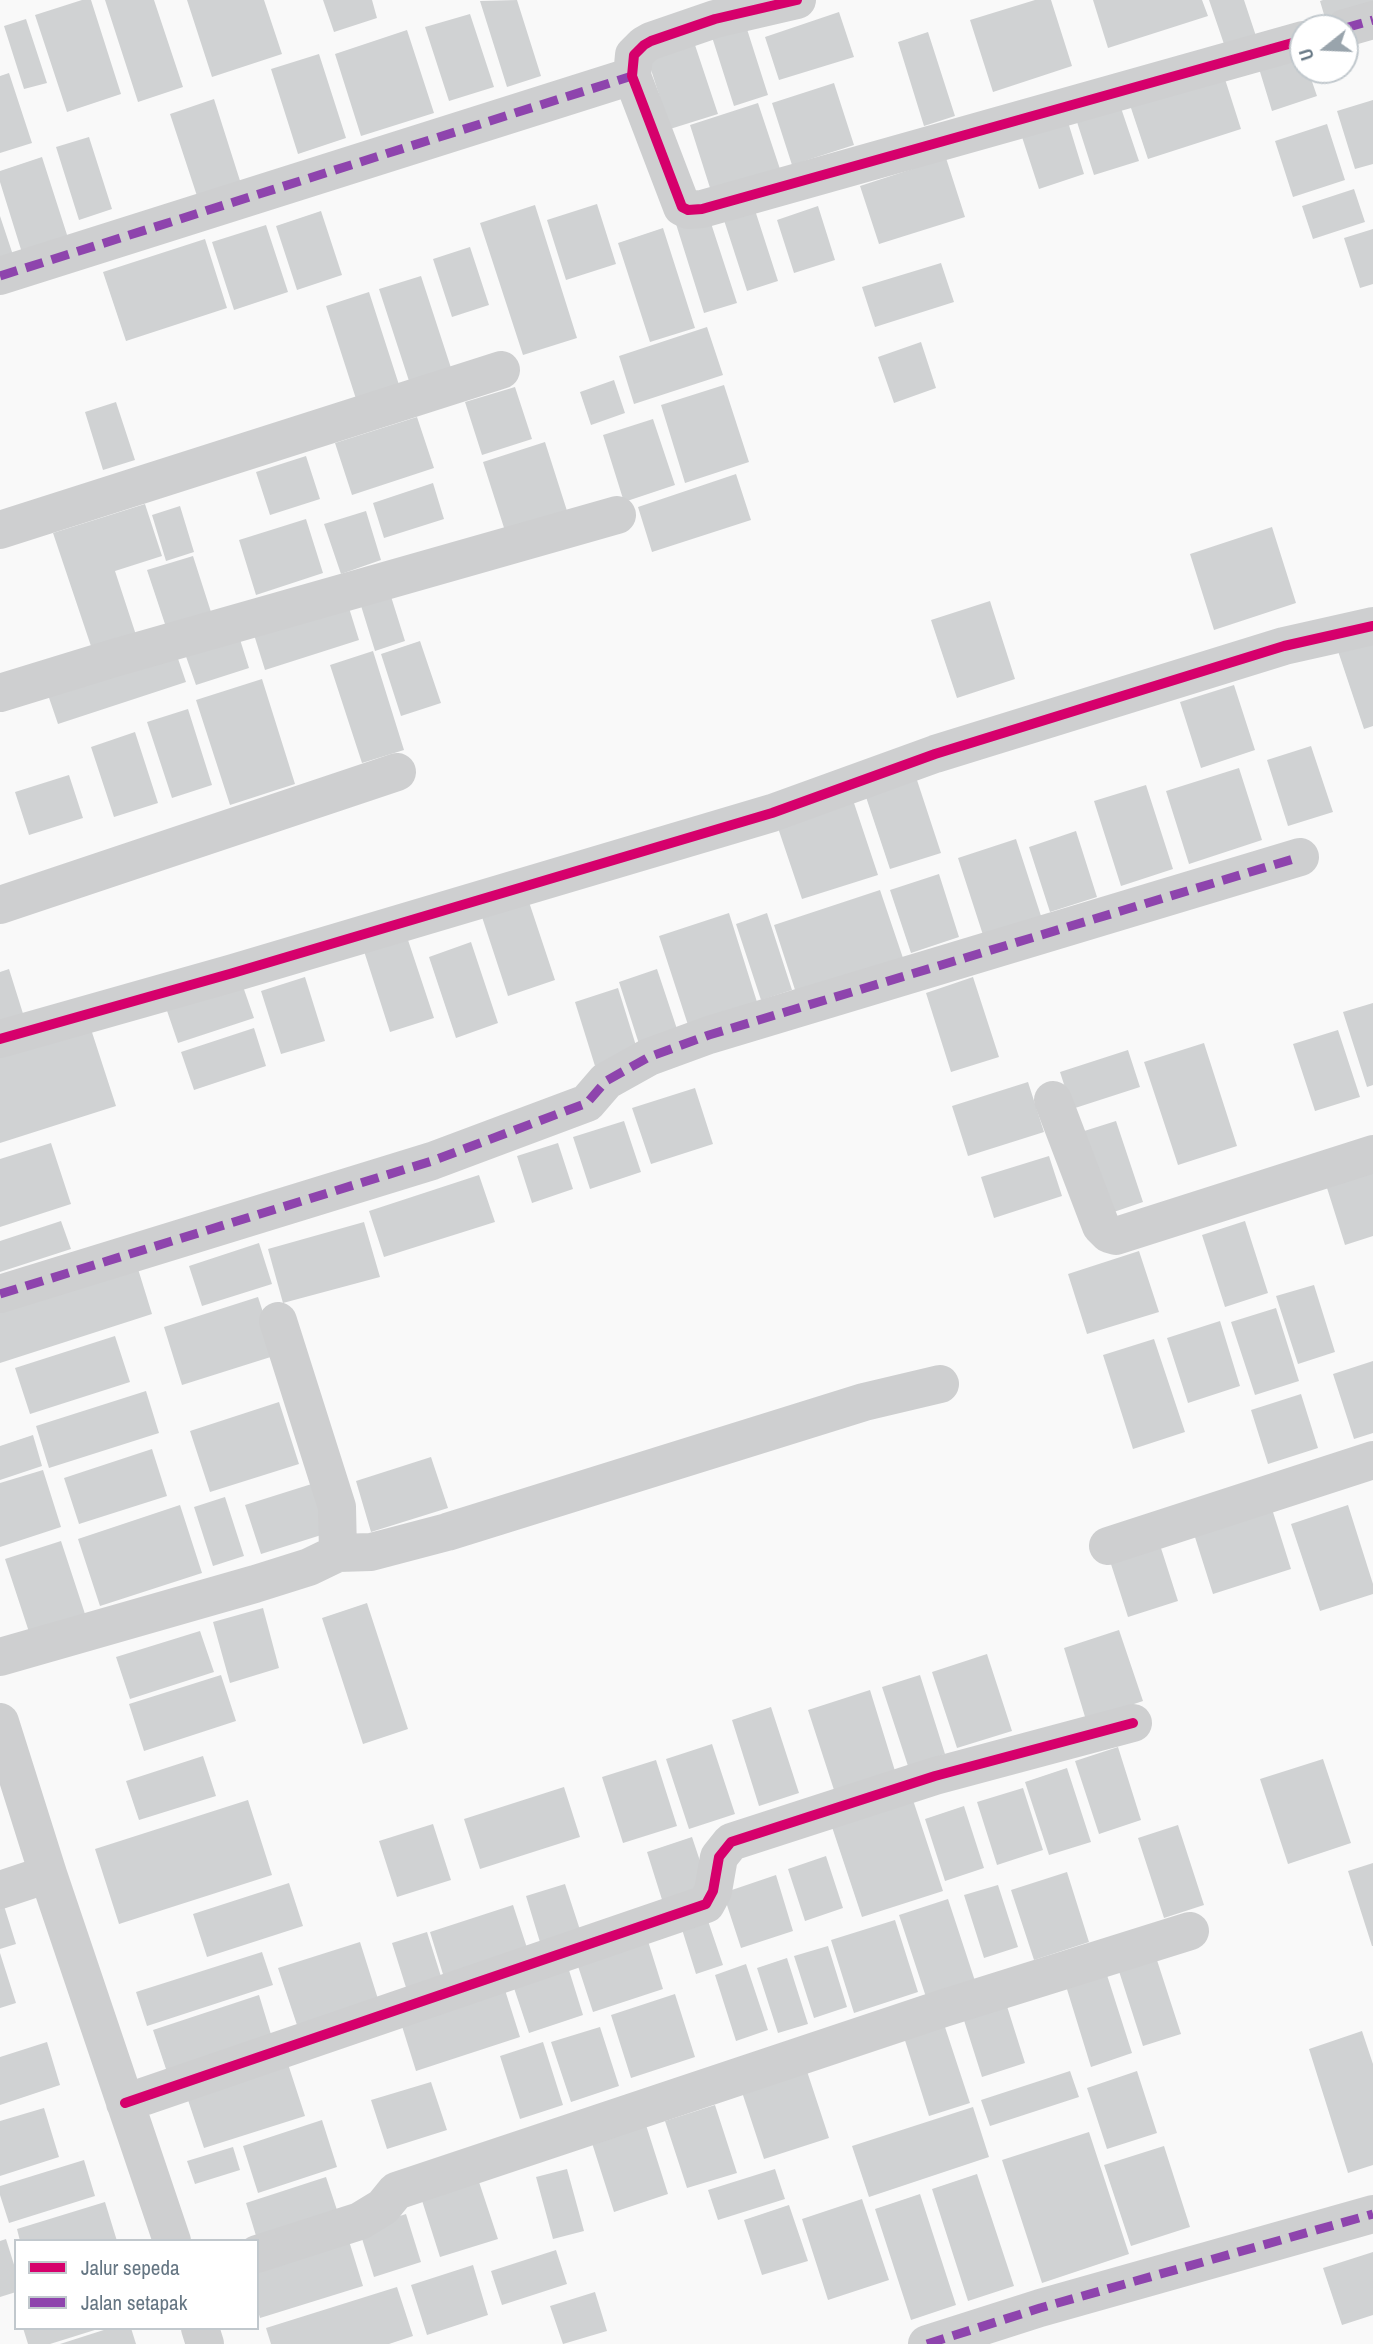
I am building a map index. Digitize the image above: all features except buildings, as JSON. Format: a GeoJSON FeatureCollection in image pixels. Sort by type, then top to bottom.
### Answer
{"type":"FeatureCollection","features":[{"type":"Feature","properties":{"kind":"street"},"geometry":{"type":"LineString","coordinates":[[797,0],[715,19],[651,41],[634,55],[632,76],[682,207],[695,211],[1289,44]]}},
{"type":"Feature","properties":{"kind":"street"},"geometry":{"type":"LineString","coordinates":[[0,276],[632,76]]}},
{"type":"Feature","properties":{"kind":"street"},"geometry":{"type":"LineString","coordinates":[[0,530],[501,370]]}},
{"type":"Feature","properties":{"kind":"street"},"geometry":{"type":"LineString","coordinates":[[0,694],[114,658],[617,514]]}},
{"type":"Feature","properties":{"kind":"street"},"geometry":{"type":"LineString","coordinates":[[0,1039],[233,973],[772,813],[935,754],[1284,646],[1373,626]]}},
{"type":"Feature","properties":{"kind":"street"},"geometry":{"type":"LineString","coordinates":[[0,905],[397,772]]}},
{"type":"Feature","properties":{"kind":"street"},"geometry":{"type":"LineString","coordinates":[[0,1294],[432,1161],[587,1103],[606,1081],[649,1057],[709,1035],[1300,857]]}},
{"type":"Feature","properties":{"kind":"street"},"geometry":{"type":"LineString","coordinates":[[1053,1100],[1101,1226],[1109,1234],[1116,1236],[1373,1154]]}},
{"type":"Feature","properties":{"kind":"street"},"geometry":{"type":"LineString","coordinates":[[278,1321],[337,1507],[338,1553]]}},
{"type":"Feature","properties":{"kind":"street"},"geometry":{"type":"LineString","coordinates":[[0,1657],[255,1584],[309,1567],[338,1553],[371,1552],[447,1532],[851,1406],[940,1384]]}},
{"type":"Feature","properties":{"kind":"street"},"geometry":{"type":"LineString","coordinates":[[1108,1546],[1373,1460]]}},
{"type":"Feature","properties":{"kind":"street"},"geometry":{"type":"LineString","coordinates":[[0,1722],[48,1874],[171,2239]]}},
{"type":"Feature","properties":{"kind":"street"},"geometry":{"type":"LineString","coordinates":[[125,2103],[706,1904],[713,1891],[719,1857],[731,1842],[935,1776],[1133,1723]]}},
{"type":"Feature","properties":{"kind":"street"},"geometry":{"type":"LineString","coordinates":[[0,1891],[48,1874]]}},
{"type":"Feature","properties":{"kind":"street"},"geometry":{"type":"LineString","coordinates":[[259,2253],[360,2221],[383,2207],[396,2192],[944,2008],[1190,1931]]}},
{"type":"Feature","properties":{"kind":"street"},"geometry":{"type":"LineString","coordinates":[[928,2344],[1040,2308],[1373,2214]]}},
{"type":"Feature","properties":{"kind":"marked path"},"geometry":{"type":"LineString","coordinates":[[1359,24],[1373,20]]}},
{"type":"Feature","properties":{"kind":"marked path"},"geometry":{"type":"LineString","coordinates":[[0,276],[632,76]]}},
{"type":"Feature","properties":{"kind":"marked path"},"geometry":{"type":"LineString","coordinates":[[0,1294],[432,1161],[587,1103],[606,1081],[649,1057],[709,1035],[1300,857]]}},
{"type":"Feature","properties":{"kind":"marked path"},"geometry":{"type":"LineString","coordinates":[[927,2344],[1040,2308],[1373,2214]]}},
{"type":"Feature","properties":{"kind":"cycle path"},"geometry":{"type":"LineString","coordinates":[[797,0],[715,19],[651,41],[634,55],[632,76],[682,207],[688,210],[702,209],[1289,44]]}},
{"type":"Feature","properties":{"kind":"cycle path"},"geometry":{"type":"LineString","coordinates":[[0,1039],[233,973],[772,813],[935,754],[1284,646],[1373,626]]}},
{"type":"Feature","properties":{"kind":"cycle path"},"geometry":{"type":"LineString","coordinates":[[125,2103],[706,1904],[713,1891],[719,1857],[731,1842],[935,1776],[1133,1723]]}}]}
